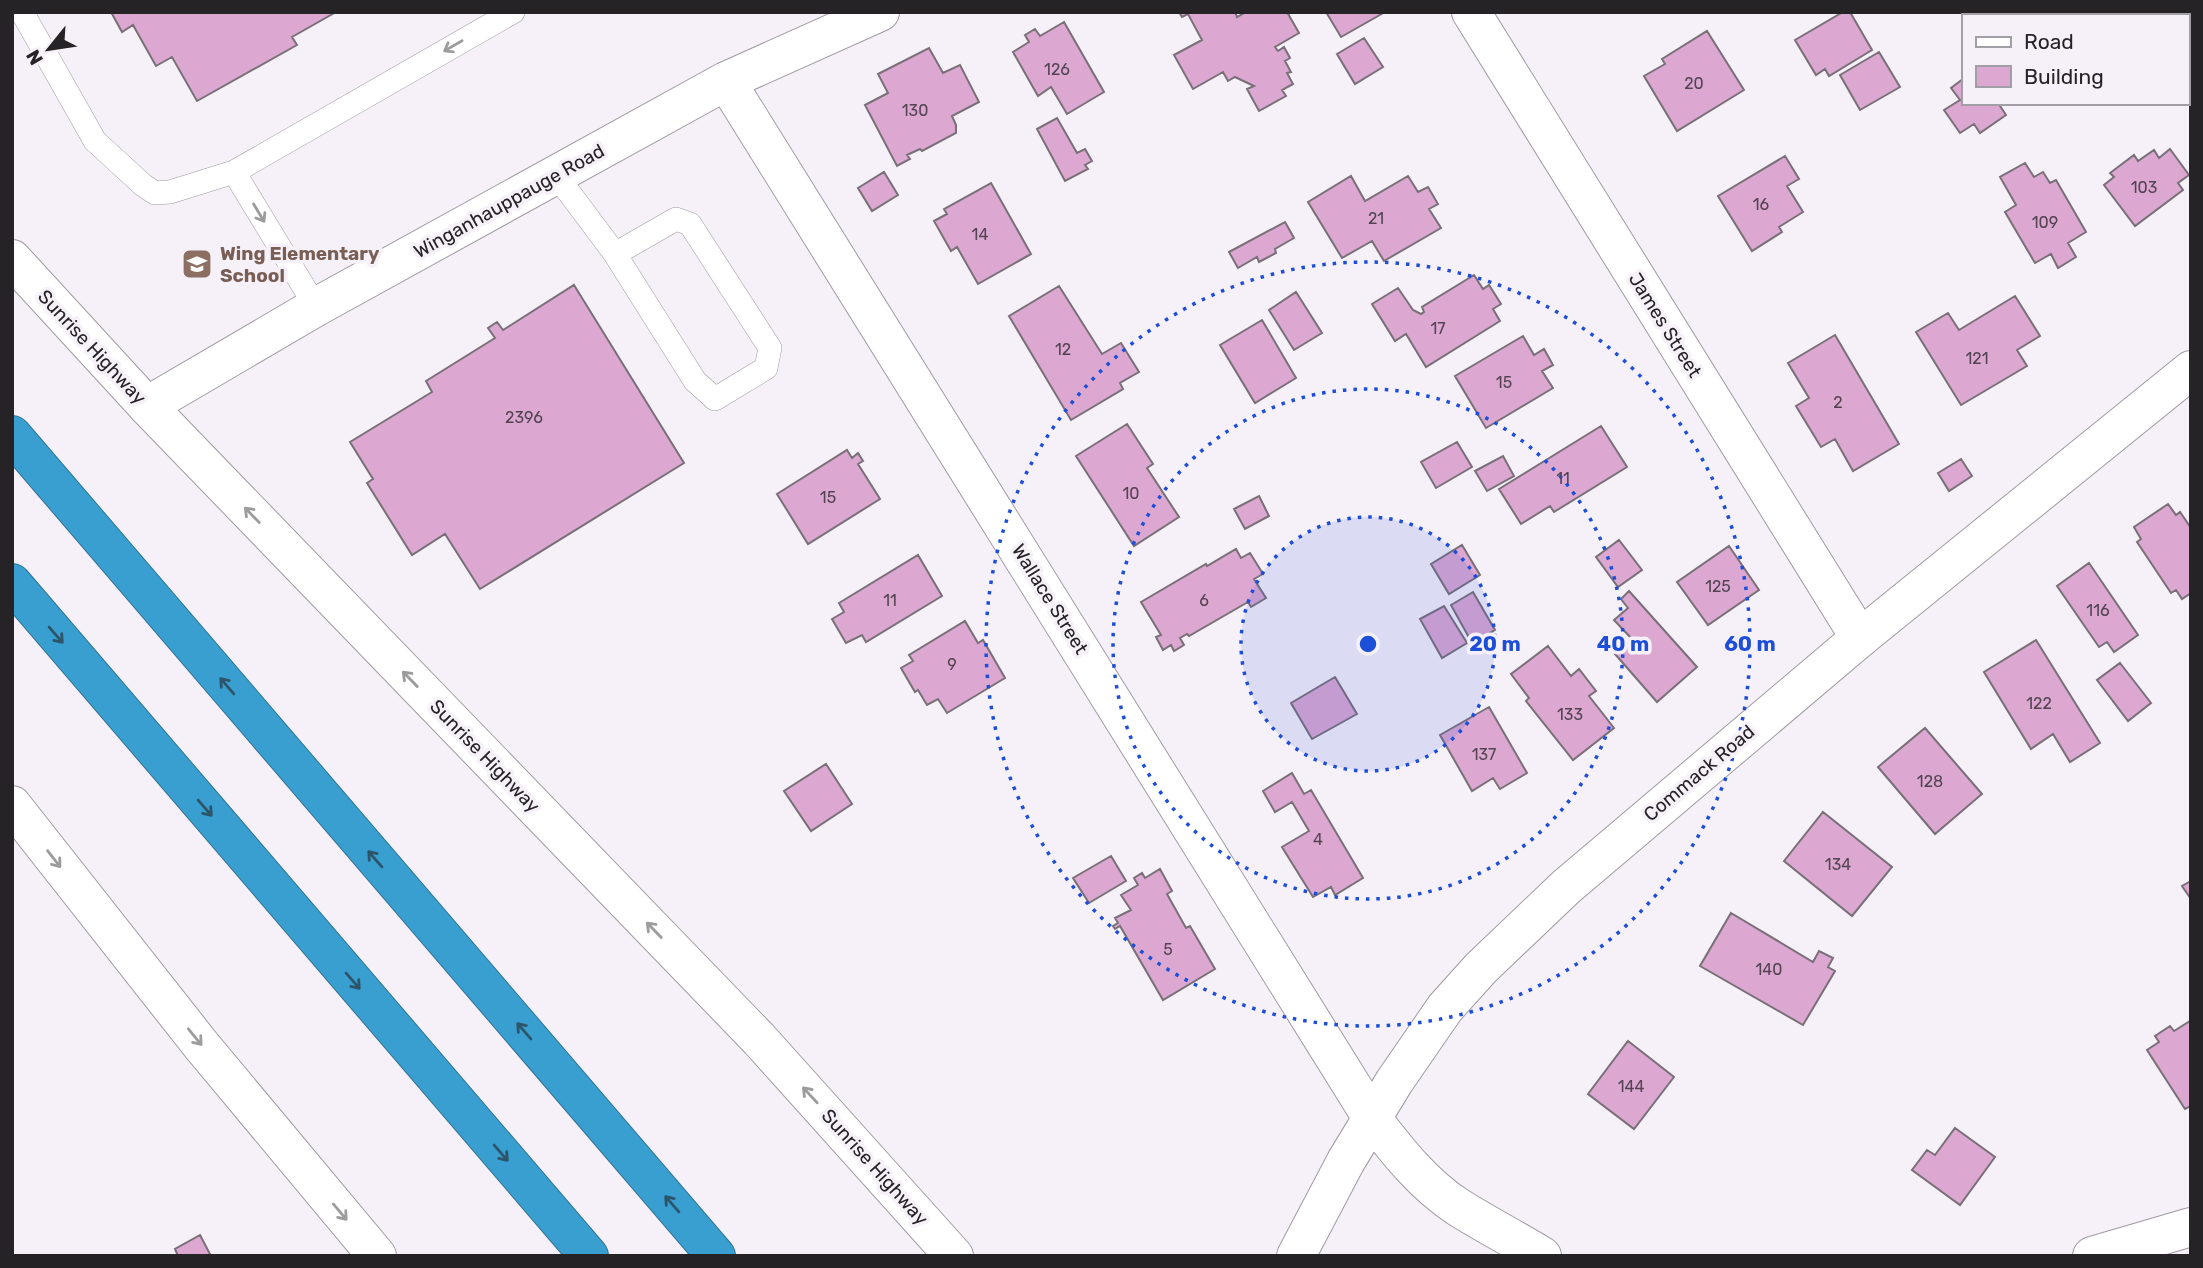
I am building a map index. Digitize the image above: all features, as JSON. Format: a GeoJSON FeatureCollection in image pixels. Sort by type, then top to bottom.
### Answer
{"type":"FeatureCollection","features":[{"type":"Feature","properties":{"kind":"highway"},"geometry":{"type":"LineString","coordinates":[[12,435],[716,1256]]}},
{"type":"Feature","properties":{"kind":"highway"},"geometry":{"type":"LineString","coordinates":[[12,583],[589,1256]]}},
{"type":"Feature","properties":{"kind":"street","name":"Winganhauppauge Road"},"geometry":{"type":"LineString","coordinates":[[147,406],[316,307],[726,81],[880,12]]}},
{"type":"Feature","properties":{"kind":"street","name":"James Street"},"geometry":{"type":"LineString","coordinates":[[1471,12],[1860,638]]}},
{"type":"Feature","properties":{"kind":"street","name":"Wallace Street"},"geometry":{"type":"LineString","coordinates":[[726,81],[1372,1118],[1411,1167],[1448,1200],[1542,1256]]}},
{"type":"Feature","properties":{"kind":"street","name":"Sunrise Highway"},"geometry":{"type":"LineString","coordinates":[[12,259],[147,406],[759,1039],[954,1256]]}},
{"type":"Feature","properties":{"kind":"street","name":"Commack Road"},"geometry":{"type":"LineString","coordinates":[[1296,1256],[1346,1160],[1394,1082],[1446,1008],[1507,942],[1566,887],[1860,638],[2191,370]]}},
{"type":"Feature","properties":{"kind":"street"},"geometry":{"type":"LineString","coordinates":[[12,805],[201,1045],[377,1256]]}},
{"type":"Feature","properties":{"kind":"street"},"geometry":{"type":"LineString","coordinates":[[2092,1256],[2191,1227]]}},
{"type":"Feature","properties":{"kind":"lane"},"geometry":{"type":"LineString","coordinates":[[22,12],[95,141],[155,193],[170,192],[234,172],[513,12]]}},
{"type":"Feature","properties":{"kind":"lane"},"geometry":{"type":"LineString","coordinates":[[234,172],[316,307]]}},
{"type":"Feature","properties":{"kind":"lane"},"geometry":{"type":"LineString","coordinates":[[556,175],[615,254],[695,381],[715,399],[766,368],[770,348],[690,224],[676,219],[615,254]]}},
{"type":"Feature","properties":{"kind":"building"},"geometry":{"type":"Polygon","coordinates":[[[111,12],[336,12],[292,37],[297,45],[197,101],[172,57],[156,66],[133,25],[122,32],[111,12]]]}},
{"type":"Feature","properties":{"kind":"building"},"geometry":{"type":"Polygon","coordinates":[[[1179,12],[1235,12],[1237,17],[1246,12],[1287,12],[1299,33],[1275,47],[1278,51],[1284,47],[1290,58],[1285,61],[1293,84],[1282,90],[1286,96],[1259,111],[1247,89],[1254,86],[1235,77],[1228,81],[1223,72],[1193,89],[1174,55],[1202,40],[1188,14],[1182,17],[1179,12]]]}},
{"type":"Feature","properties":{"kind":"building"},"geometry":{"type":"Polygon","coordinates":[[[1326,12],[1385,12],[1341,37],[1326,12]]]}},
{"type":"Feature","properties":{"kind":"building"},"geometry":{"type":"Polygon","coordinates":[[[1843,12],[1850,12],[1872,50],[1829,76],[1825,69],[1816,75],[1795,40],[1843,12]]]}},
{"type":"Feature","properties":{"kind":"building"},"geometry":{"type":"Polygon","coordinates":[[[1064,22],[1104,92],[1067,114],[1051,87],[1038,96],[1013,52],[1029,42],[1025,35],[1035,29],[1040,36],[1064,22]]]}},
{"type":"Feature","properties":{"kind":"building"},"geometry":{"type":"Polygon","coordinates":[[[1707,31],[1744,90],[1677,131],[1644,76],[1665,64],[1662,59],[1707,31]]]}},
{"type":"Feature","properties":{"kind":"building"},"geometry":{"type":"Polygon","coordinates":[[[1364,38],[1383,67],[1355,84],[1337,54],[1364,38]]]}},
{"type":"Feature","properties":{"kind":"building"},"geometry":{"type":"Polygon","coordinates":[[[929,48],[943,73],[960,65],[979,102],[952,116],[956,133],[922,151],[920,149],[907,155],[910,159],[897,166],[865,105],[888,93],[878,74],[929,48]]]}},
{"type":"Feature","properties":{"kind":"building"},"geometry":{"type":"Polygon","coordinates":[[[1879,52],[1900,87],[1860,110],[1840,75],[1879,52]]]}},
{"type":"Feature","properties":{"kind":"building"},"geometry":{"type":"Polygon","coordinates":[[[1962,80],[1962,105],[1999,105],[2006,115],[1980,133],[1974,124],[1960,133],[1944,110],[1960,100],[1951,88],[1962,80]]]}},
{"type":"Feature","properties":{"kind":"building"},"geometry":{"type":"Polygon","coordinates":[[[1057,118],[1077,153],[1085,149],[1092,161],[1085,165],[1088,169],[1065,181],[1037,129],[1057,118]]]}},
{"type":"Feature","properties":{"kind":"building"},"geometry":{"type":"Polygon","coordinates":[[[2170,149],[2189,175],[2178,183],[2183,190],[2135,226],[2104,185],[2114,177],[2110,173],[2134,155],[2138,161],[2154,150],[2159,158],[2170,149]]]}},
{"type":"Feature","properties":{"kind":"building"},"geometry":{"type":"Polygon","coordinates":[[[1785,156],[1799,179],[1787,186],[1803,212],[1779,227],[1782,232],[1752,251],[1718,196],[1785,156]]]}},
{"type":"Feature","properties":{"kind":"building"},"geometry":{"type":"Polygon","coordinates":[[[2025,163],[2034,177],[2043,172],[2050,183],[2056,180],[2086,232],[2068,243],[2076,257],[2058,268],[2051,254],[2035,263],[2005,212],[2016,205],[2000,177],[2025,163]]]}},
{"type":"Feature","properties":{"kind":"building"},"geometry":{"type":"Polygon","coordinates":[[[884,172],[898,195],[872,211],[858,188],[884,172]]]}},
{"type":"Feature","properties":{"kind":"building"},"geometry":{"type":"Polygon","coordinates":[[[1351,176],[1365,201],[1408,176],[1418,192],[1428,187],[1438,204],[1429,209],[1441,228],[1384,261],[1372,241],[1342,258],[1308,202],[1351,176]]]}},
{"type":"Feature","properties":{"kind":"building"},"geometry":{"type":"Polygon","coordinates":[[[991,183],[1031,254],[978,284],[957,247],[951,251],[934,221],[947,214],[944,209],[991,183]]]}},
{"type":"Feature","properties":{"kind":"building"},"geometry":{"type":"Polygon","coordinates":[[[1285,222],[1294,238],[1275,249],[1276,253],[1259,262],[1257,257],[1238,268],[1229,252],[1285,222]]]}},
{"type":"Feature","properties":{"kind":"building"},"geometry":{"type":"Polygon","coordinates":[[[1474,275],[1483,289],[1489,285],[1501,304],[1493,309],[1500,321],[1426,367],[1406,334],[1395,341],[1372,304],[1398,288],[1413,310],[1421,314],[1424,312],[1422,307],[1474,275]]]}},
{"type":"Feature","properties":{"kind":"building"},"geometry":{"type":"Polygon","coordinates":[[[574,285],[684,463],[480,589],[445,534],[412,555],[367,483],[373,479],[350,442],[432,392],[426,381],[495,338],[488,328],[497,322],[503,330],[574,285]]]}},
{"type":"Feature","properties":{"kind":"building"},"geometry":{"type":"Polygon","coordinates":[[[1059,286],[1102,354],[1121,343],[1139,372],[1120,383],[1123,389],[1071,420],[1009,316],[1059,286]]]}},
{"type":"Feature","properties":{"kind":"building"},"geometry":{"type":"Polygon","coordinates":[[[1296,292],[1322,333],[1294,350],[1269,310],[1296,292]]]}},
{"type":"Feature","properties":{"kind":"building"},"geometry":{"type":"Polygon","coordinates":[[[2015,296],[2040,336],[2017,350],[2027,366],[1961,405],[1916,332],[1948,313],[1959,330],[2015,296]]]}},
{"type":"Feature","properties":{"kind":"building"},"geometry":{"type":"Polygon","coordinates":[[[1262,320],[1296,378],[1255,403],[1220,345],[1262,320]]]}},
{"type":"Feature","properties":{"kind":"building"},"geometry":{"type":"Polygon","coordinates":[[[1835,335],[1899,444],[1853,471],[1835,439],[1821,447],[1796,406],[1809,398],[1788,363],[1835,335]]]}},
{"type":"Feature","properties":{"kind":"building"},"geometry":{"type":"Polygon","coordinates":[[[1523,336],[1534,355],[1544,349],[1553,365],[1542,371],[1553,388],[1486,428],[1455,376],[1523,336]]]}},
{"type":"Feature","properties":{"kind":"building"},"geometry":{"type":"Polygon","coordinates":[[[1127,424],[1153,464],[1147,468],[1179,517],[1134,546],[1076,456],[1127,424]]]}},
{"type":"Feature","properties":{"kind":"building"},"geometry":{"type":"Polygon","coordinates":[[[1601,426],[1627,467],[1554,512],[1550,506],[1521,524],[1499,489],[1601,426]]]}},
{"type":"Feature","properties":{"kind":"building"},"geometry":{"type":"Polygon","coordinates":[[[1457,442],[1472,467],[1436,488],[1421,462],[1457,442]]]}},
{"type":"Feature","properties":{"kind":"building"},"geometry":{"type":"Polygon","coordinates":[[[847,450],[852,458],[858,453],[863,461],[858,464],[880,499],[808,544],[777,494],[847,450]]]}},
{"type":"Feature","properties":{"kind":"building"},"geometry":{"type":"Polygon","coordinates":[[[1503,456],[1514,476],[1487,491],[1475,471],[1503,456]]]}},
{"type":"Feature","properties":{"kind":"building"},"geometry":{"type":"Polygon","coordinates":[[[1961,459],[1972,476],[1949,491],[1938,473],[1961,459]]]}},
{"type":"Feature","properties":{"kind":"building"},"geometry":{"type":"Polygon","coordinates":[[[1259,496],[1269,516],[1245,529],[1234,509],[1259,496]]]}},
{"type":"Feature","properties":{"kind":"building"},"geometry":{"type":"Polygon","coordinates":[[[2168,504],[2176,515],[2180,512],[2191,528],[2191,593],[2182,599],[2176,590],[2171,593],[2137,542],[2141,539],[2134,527],[2168,504]]]}},
{"type":"Feature","properties":{"kind":"building"},"geometry":{"type":"Polygon","coordinates":[[[1619,540],[1642,570],[1618,587],[1596,557],[1619,540]]]}},
{"type":"Feature","properties":{"kind":"building"},"geometry":{"type":"Polygon","coordinates":[[[1462,545],[1480,575],[1449,594],[1431,564],[1462,545]]]}},
{"type":"Feature","properties":{"kind":"building"},"geometry":{"type":"Polygon","coordinates":[[[1729,546],[1759,590],[1708,625],[1677,582],[1729,546]]]}},
{"type":"Feature","properties":{"kind":"building"},"geometry":{"type":"Polygon","coordinates":[[[1236,549],[1241,558],[1250,553],[1263,574],[1254,579],[1266,598],[1251,607],[1248,602],[1189,636],[1187,634],[1180,638],[1184,645],[1174,651],[1171,645],[1163,650],[1156,637],[1161,635],[1141,602],[1236,549]]]}},
{"type":"Feature","properties":{"kind":"building"},"geometry":{"type":"Polygon","coordinates":[[[918,555],[942,596],[866,642],[862,635],[846,643],[832,619],[844,612],[839,603],[918,555]]]}},
{"type":"Feature","properties":{"kind":"building"},"geometry":{"type":"Polygon","coordinates":[[[2089,563],[2138,635],[2114,652],[2107,642],[2099,647],[2057,586],[2089,563]]]}},
{"type":"Feature","properties":{"kind":"building"},"geometry":{"type":"Polygon","coordinates":[[[1629,591],[1697,667],[1657,702],[1615,654],[1632,639],[1614,620],[1628,608],[1621,599],[1629,591]]]}},
{"type":"Feature","properties":{"kind":"building"},"geometry":{"type":"Polygon","coordinates":[[[1473,592],[1495,630],[1472,643],[1451,605],[1473,592]]]}},
{"type":"Feature","properties":{"kind":"building"},"geometry":{"type":"Polygon","coordinates":[[[1444,606],[1467,643],[1442,658],[1420,619],[1444,606]]]}},
{"type":"Feature","properties":{"kind":"building"},"geometry":{"type":"Polygon","coordinates":[[[965,621],[978,643],[983,640],[1005,678],[947,713],[938,699],[927,705],[918,690],[915,692],[901,668],[913,661],[909,655],[965,621]]]}},
{"type":"Feature","properties":{"kind":"building"},"geometry":{"type":"Polygon","coordinates":[[[2036,640],[2100,743],[2070,762],[2053,734],[2031,749],[1984,672],[2036,640]]]}},
{"type":"Feature","properties":{"kind":"building"},"geometry":{"type":"Polygon","coordinates":[[[1548,646],[1571,676],[1579,669],[1596,691],[1589,696],[1614,728],[1573,760],[1526,701],[1529,698],[1511,674],[1548,646]]]}},
{"type":"Feature","properties":{"kind":"building"},"geometry":{"type":"Polygon","coordinates":[[[2120,663],[2151,703],[2128,721],[2097,680],[2120,663]]]}},
{"type":"Feature","properties":{"kind":"building"},"geometry":{"type":"Polygon","coordinates":[[[1335,677],[1357,714],[1312,739],[1291,703],[1335,677]]]}},
{"type":"Feature","properties":{"kind":"building"},"geometry":{"type":"Polygon","coordinates":[[[1489,707],[1527,773],[1500,789],[1493,778],[1472,791],[1440,735],[1489,707]]]}},
{"type":"Feature","properties":{"kind":"building"},"geometry":{"type":"Polygon","coordinates":[[[1925,728],[1982,794],[1935,834],[1878,767],[1925,728]]]}},
{"type":"Feature","properties":{"kind":"building"},"geometry":{"type":"Polygon","coordinates":[[[826,764],[852,804],[811,831],[784,791],[826,764]]]}},
{"type":"Feature","properties":{"kind":"building"},"geometry":{"type":"Polygon","coordinates":[[[1292,773],[1304,794],[1311,790],[1363,878],[1335,895],[1331,887],[1313,897],[1282,847],[1309,831],[1292,802],[1275,812],[1263,791],[1292,773]]]}},
{"type":"Feature","properties":{"kind":"building"},"geometry":{"type":"Polygon","coordinates":[[[1823,812],[1892,867],[1852,916],[1784,861],[1823,812]]]}},
{"type":"Feature","properties":{"kind":"building"},"geometry":{"type":"Polygon","coordinates":[[[1111,856],[1126,881],[1089,903],[1073,878],[1111,856]]]}},
{"type":"Feature","properties":{"kind":"building"},"geometry":{"type":"Polygon","coordinates":[[[1160,869],[1172,891],[1167,894],[1186,928],[1190,926],[1215,969],[1163,1000],[1120,926],[1115,929],[1113,926],[1118,923],[1115,918],[1131,910],[1121,895],[1138,885],[1134,878],[1142,873],[1145,878],[1160,869]]]}},
{"type":"Feature","properties":{"kind":"building"},"geometry":{"type":"Polygon","coordinates":[[[2191,881],[2191,899],[2182,886],[2191,881]]]}},
{"type":"Feature","properties":{"kind":"building"},"geometry":{"type":"Polygon","coordinates":[[[1731,913],[1813,962],[1819,951],[1833,958],[1828,967],[1835,971],[1803,1025],[1700,966],[1731,913]]]}},
{"type":"Feature","properties":{"kind":"building"},"geometry":{"type":"Polygon","coordinates":[[[2190,1021],[2191,1106],[2185,1109],[2147,1050],[2159,1042],[2155,1036],[2170,1026],[2174,1031],[2190,1021]]]}},
{"type":"Feature","properties":{"kind":"building"},"geometry":{"type":"Polygon","coordinates":[[[1628,1041],[1674,1077],[1634,1129],[1588,1094],[1628,1041]]]}},
{"type":"Feature","properties":{"kind":"building"},"geometry":{"type":"Polygon","coordinates":[[[1955,1128],[1995,1157],[1960,1205],[1912,1170],[1927,1150],[1935,1155],[1955,1128]]]}},
{"type":"Feature","properties":{"kind":"building"},"geometry":{"type":"Polygon","coordinates":[[[200,1235],[211,1256],[178,1256],[175,1249],[200,1235]]]}},
{"type":"Feature","properties":{"kind":"place","name":"Wing Elementary School"},"geometry":{"type":"Point","coordinates":[197,264]}}]}
